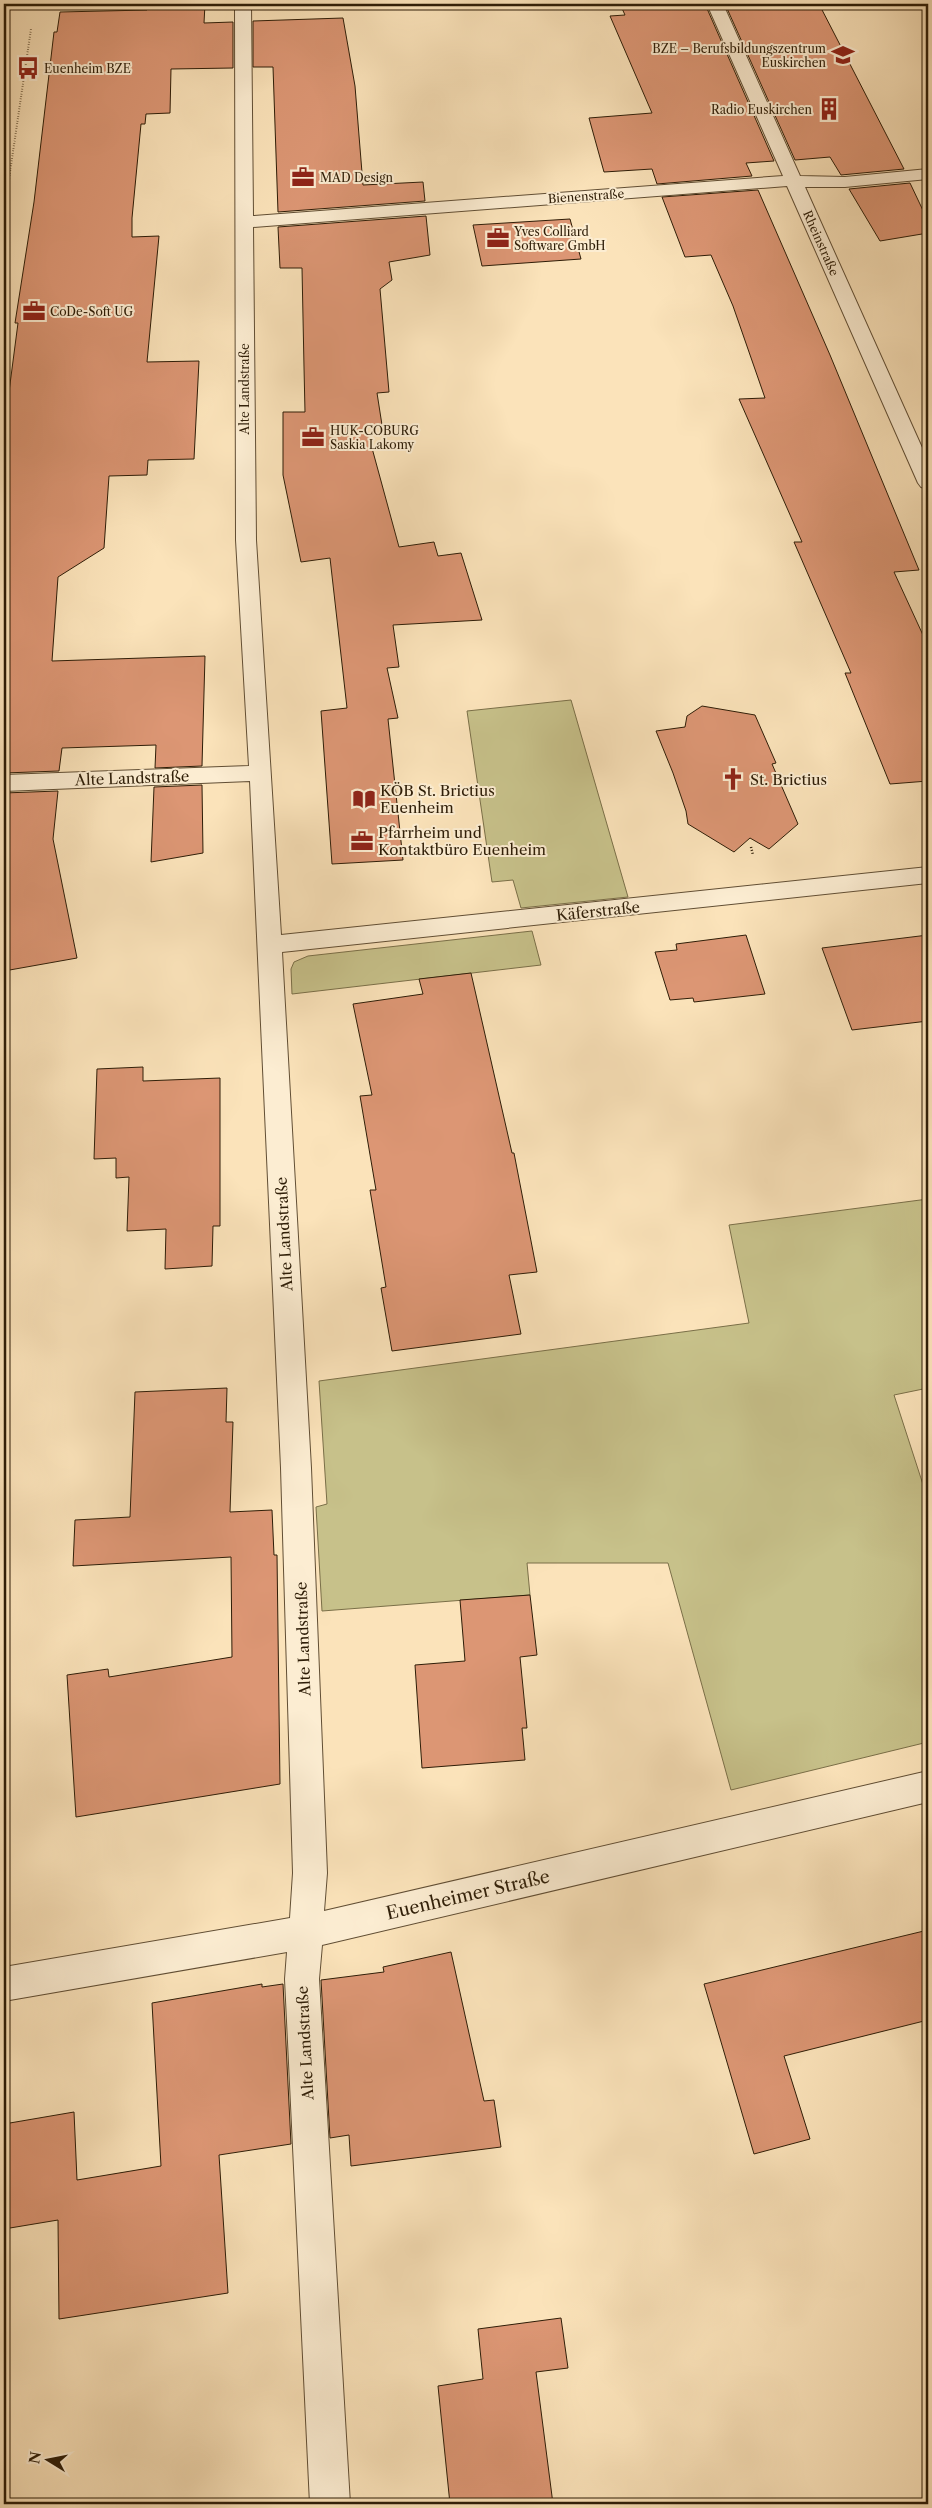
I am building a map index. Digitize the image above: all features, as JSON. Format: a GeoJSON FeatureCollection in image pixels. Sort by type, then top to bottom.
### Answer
{"type":"FeatureCollection","features":[{"type":"Feature","properties":{"kind":"street","name":"Alte Landstraße"},"geometry":{"type":"LineString","coordinates":[[242,4],[246,540],[261,773],[268,945],[296,1468],[310,1873],[302,1979],[330,2504]]}},
{"type":"Feature","properties":{"kind":"street","name":"Rheinstraße"},"geometry":{"type":"LineString","coordinates":[[715,4],[928,483]]}},
{"type":"Feature","properties":{"kind":"street","name":"Bienenstraße"},"geometry":{"type":"LineString","coordinates":[[243,222],[779,181],[845,182],[928,174]]}},
{"type":"Feature","properties":{"kind":"street","name":"Alte Landstraße"},"geometry":{"type":"LineString","coordinates":[[4,783],[261,773]]}},
{"type":"Feature","properties":{"kind":"street","name":"Käferstraße"},"geometry":{"type":"LineString","coordinates":[[268,945],[679,903],[928,875]]}},
{"type":"Feature","properties":{"kind":"street","name":"Euenheimer Straße"},"geometry":{"type":"LineString","coordinates":[[4,1984],[305,1932],[928,1786]]}},
{"type":"Feature","properties":{"kind":"path"},"geometry":{"type":"LineString","coordinates":[[4,213],[32,23]]}},
{"type":"Feature","properties":{"kind":"shaded area"},"geometry":{"type":"Polygon","coordinates":[[[571,700],[628,897],[521,908],[513,880],[492,882],[467,711],[571,700]]]}},
{"type":"Feature","properties":{"kind":"shaded area"},"geometry":{"type":"Polygon","coordinates":[[[532,931],[541,965],[292,994],[291,969],[294,962],[308,956],[532,931]]]}},
{"type":"Feature","properties":{"kind":"shaded area"},"geometry":{"type":"Polygon","coordinates":[[[928,1199],[928,1388],[894,1395],[928,1500],[928,1742],[731,1790],[668,1563],[527,1563],[530,1595],[322,1611],[316,1507],[327,1504],[319,1381],[749,1323],[729,1225],[928,1199]]]}},
{"type":"Feature","properties":{"kind":"building"},"geometry":{"type":"Polygon","coordinates":[[[148,4],[205,4],[204,23],[233,22],[233,68],[171,69],[170,113],[146,114],[145,124],[141,124],[132,218],[132,237],[159,236],[147,362],[199,361],[194,459],[148,460],[147,475],[109,476],[104,548],[58,577],[52,661],[205,656],[202,766],[155,768],[156,745],[62,748],[59,771],[4,773],[4,430],[18,323],[15,323],[34,202],[54,32],[57,32],[60,12],[147,10],[148,4]]]}},
{"type":"Feature","properties":{"kind":"building"},"geometry":{"type":"Polygon","coordinates":[[[620,4],[705,4],[774,161],[746,163],[752,176],[657,184],[652,169],[604,172],[589,118],[652,113],[610,16],[625,15],[620,4]]]}},
{"type":"Feature","properties":{"kind":"building"},"geometry":{"type":"Polygon","coordinates":[[[725,4],[819,4],[904,169],[841,175],[830,157],[795,160],[725,4]]]}},
{"type":"Feature","properties":{"kind":"building"},"geometry":{"type":"Polygon","coordinates":[[[343,18],[355,86],[363,185],[423,182],[425,201],[278,212],[273,67],[253,67],[253,21],[343,18]]]}},
{"type":"Feature","properties":{"kind":"building"},"geometry":{"type":"Polygon","coordinates":[[[910,183],[928,221],[928,233],[880,241],[849,189],[910,183]]]}},
{"type":"Feature","properties":{"kind":"building"},"geometry":{"type":"Polygon","coordinates":[[[758,190],[830,355],[919,570],[894,572],[928,646],[928,781],[890,784],[845,673],[851,673],[794,542],[802,542],[739,399],[765,398],[733,306],[711,255],[685,257],[662,197],[758,190]]]}},
{"type":"Feature","properties":{"kind":"building"},"geometry":{"type":"Polygon","coordinates":[[[426,216],[430,255],[389,262],[392,280],[380,289],[389,392],[377,393],[382,425],[366,426],[399,547],[434,542],[438,556],[461,553],[482,620],[393,625],[399,667],[387,668],[398,718],[388,719],[403,860],[332,864],[321,711],[347,708],[330,558],[301,562],[283,475],[283,412],[305,412],[302,268],[280,268],[278,227],[426,216]]]}},
{"type":"Feature","properties":{"kind":"building"},"geometry":{"type":"Polygon","coordinates":[[[570,219],[581,259],[482,266],[473,225],[570,219]]]}},
{"type":"Feature","properties":{"kind":"building","name":"St. Brictius"},"geometry":{"type":"Polygon","coordinates":[[[702,706],[755,715],[776,763],[772,764],[798,824],[769,849],[750,838],[734,852],[688,824],[686,811],[673,773],[656,731],[685,727],[687,716],[702,706]]]}},
{"type":"Feature","properties":{"kind":"building"},"geometry":{"type":"Polygon","coordinates":[[[202,785],[203,853],[151,862],[154,787],[202,785]]]}},
{"type":"Feature","properties":{"kind":"building"},"geometry":{"type":"Polygon","coordinates":[[[58,791],[53,839],[77,958],[4,971],[4,793],[58,791]]]}},
{"type":"Feature","properties":{"kind":"building"},"geometry":{"type":"Polygon","coordinates":[[[746,935],[765,994],[694,1002],[693,998],[670,1000],[655,952],[677,950],[676,944],[746,935]]]}},
{"type":"Feature","properties":{"kind":"building"},"geometry":{"type":"Polygon","coordinates":[[[928,935],[928,1021],[852,1030],[822,948],[928,935]]]}},
{"type":"Feature","properties":{"kind":"building"},"geometry":{"type":"Polygon","coordinates":[[[471,973],[512,1153],[514,1153],[537,1272],[509,1275],[521,1334],[392,1351],[381,1288],[386,1287],[370,1190],[376,1190],[360,1096],[372,1095],[353,1004],[423,994],[419,979],[471,973]]]}},
{"type":"Feature","properties":{"kind":"building"},"geometry":{"type":"Polygon","coordinates":[[[143,1067],[143,1081],[220,1078],[220,1226],[213,1226],[212,1266],[165,1269],[166,1229],[127,1231],[129,1177],[116,1178],[116,1158],[94,1159],[97,1069],[143,1067]]]}},
{"type":"Feature","properties":{"kind":"building"},"geometry":{"type":"Polygon","coordinates":[[[227,1388],[226,1422],[233,1422],[230,1512],[272,1510],[274,1555],[277,1555],[280,1784],[76,1817],[67,1675],[108,1669],[109,1677],[232,1657],[231,1557],[73,1566],[75,1520],[130,1517],[135,1392],[227,1388]]]}},
{"type":"Feature","properties":{"kind":"building"},"geometry":{"type":"Polygon","coordinates":[[[530,1595],[537,1655],[520,1657],[527,1728],[522,1728],[525,1760],[422,1768],[415,1665],[465,1661],[460,1600],[530,1595]]]}},
{"type":"Feature","properties":{"kind":"building"},"geometry":{"type":"Polygon","coordinates":[[[928,1930],[928,2020],[784,2056],[810,2139],[754,2154],[704,1984],[928,1930]]]}},
{"type":"Feature","properties":{"kind":"building"},"geometry":{"type":"Polygon","coordinates":[[[451,1952],[484,2101],[494,2100],[501,2147],[351,2166],[349,2135],[330,2138],[321,1980],[384,1972],[383,1967],[451,1952]]]}},
{"type":"Feature","properties":{"kind":"building"},"geometry":{"type":"Polygon","coordinates":[[[262,1984],[262,1987],[283,1984],[291,2144],[219,2155],[228,2293],[59,2319],[58,2220],[4,2229],[4,2124],[74,2112],[77,2180],[161,2166],[152,2003],[262,1984]]]}},
{"type":"Feature","properties":{"kind":"building"},"geometry":{"type":"Polygon","coordinates":[[[561,2318],[568,2368],[536,2372],[553,2504],[450,2504],[438,2386],[483,2379],[478,2329],[561,2318]]]}},
{"type":"Feature","properties":{"kind":"place","name":"BZE – Berufsbildungszentrum Euskirchen"},"geometry":{"type":"Point","coordinates":[843,55]}},
{"type":"Feature","properties":{"kind":"place","name":"Euenheim BZE"},"geometry":{"type":"Point","coordinates":[28,68]}},
{"type":"Feature","properties":{"kind":"place","name":"Radio Euskirchen"},"geometry":{"type":"Point","coordinates":[829,109]}},
{"type":"Feature","properties":{"kind":"place","name":"MAD Design"},"geometry":{"type":"Point","coordinates":[303,177]}},
{"type":"Feature","properties":{"kind":"place","name":"Yves Colliard Software GmbH"},"geometry":{"type":"Point","coordinates":[498,238]}},
{"type":"Feature","properties":{"kind":"place","name":"CoDe-Soft UG"},"geometry":{"type":"Point","coordinates":[34,311]}},
{"type":"Feature","properties":{"kind":"place","name":"HUK-COBURG Saskia Lakomy"},"geometry":{"type":"Point","coordinates":[313,437]}},
{"type":"Feature","properties":{"kind":"place","name":"St. Brictius"},"geometry":{"type":"Point","coordinates":[733,779]}},
{"type":"Feature","properties":{"kind":"place","name":"KÖB St. Brictius Euenheim"},"geometry":{"type":"Point","coordinates":[364,799]}},
{"type":"Feature","properties":{"kind":"place","name":"Pfarrheim und Kontaktbüro Euenheim"},"geometry":{"type":"Point","coordinates":[362,841]}}]}
